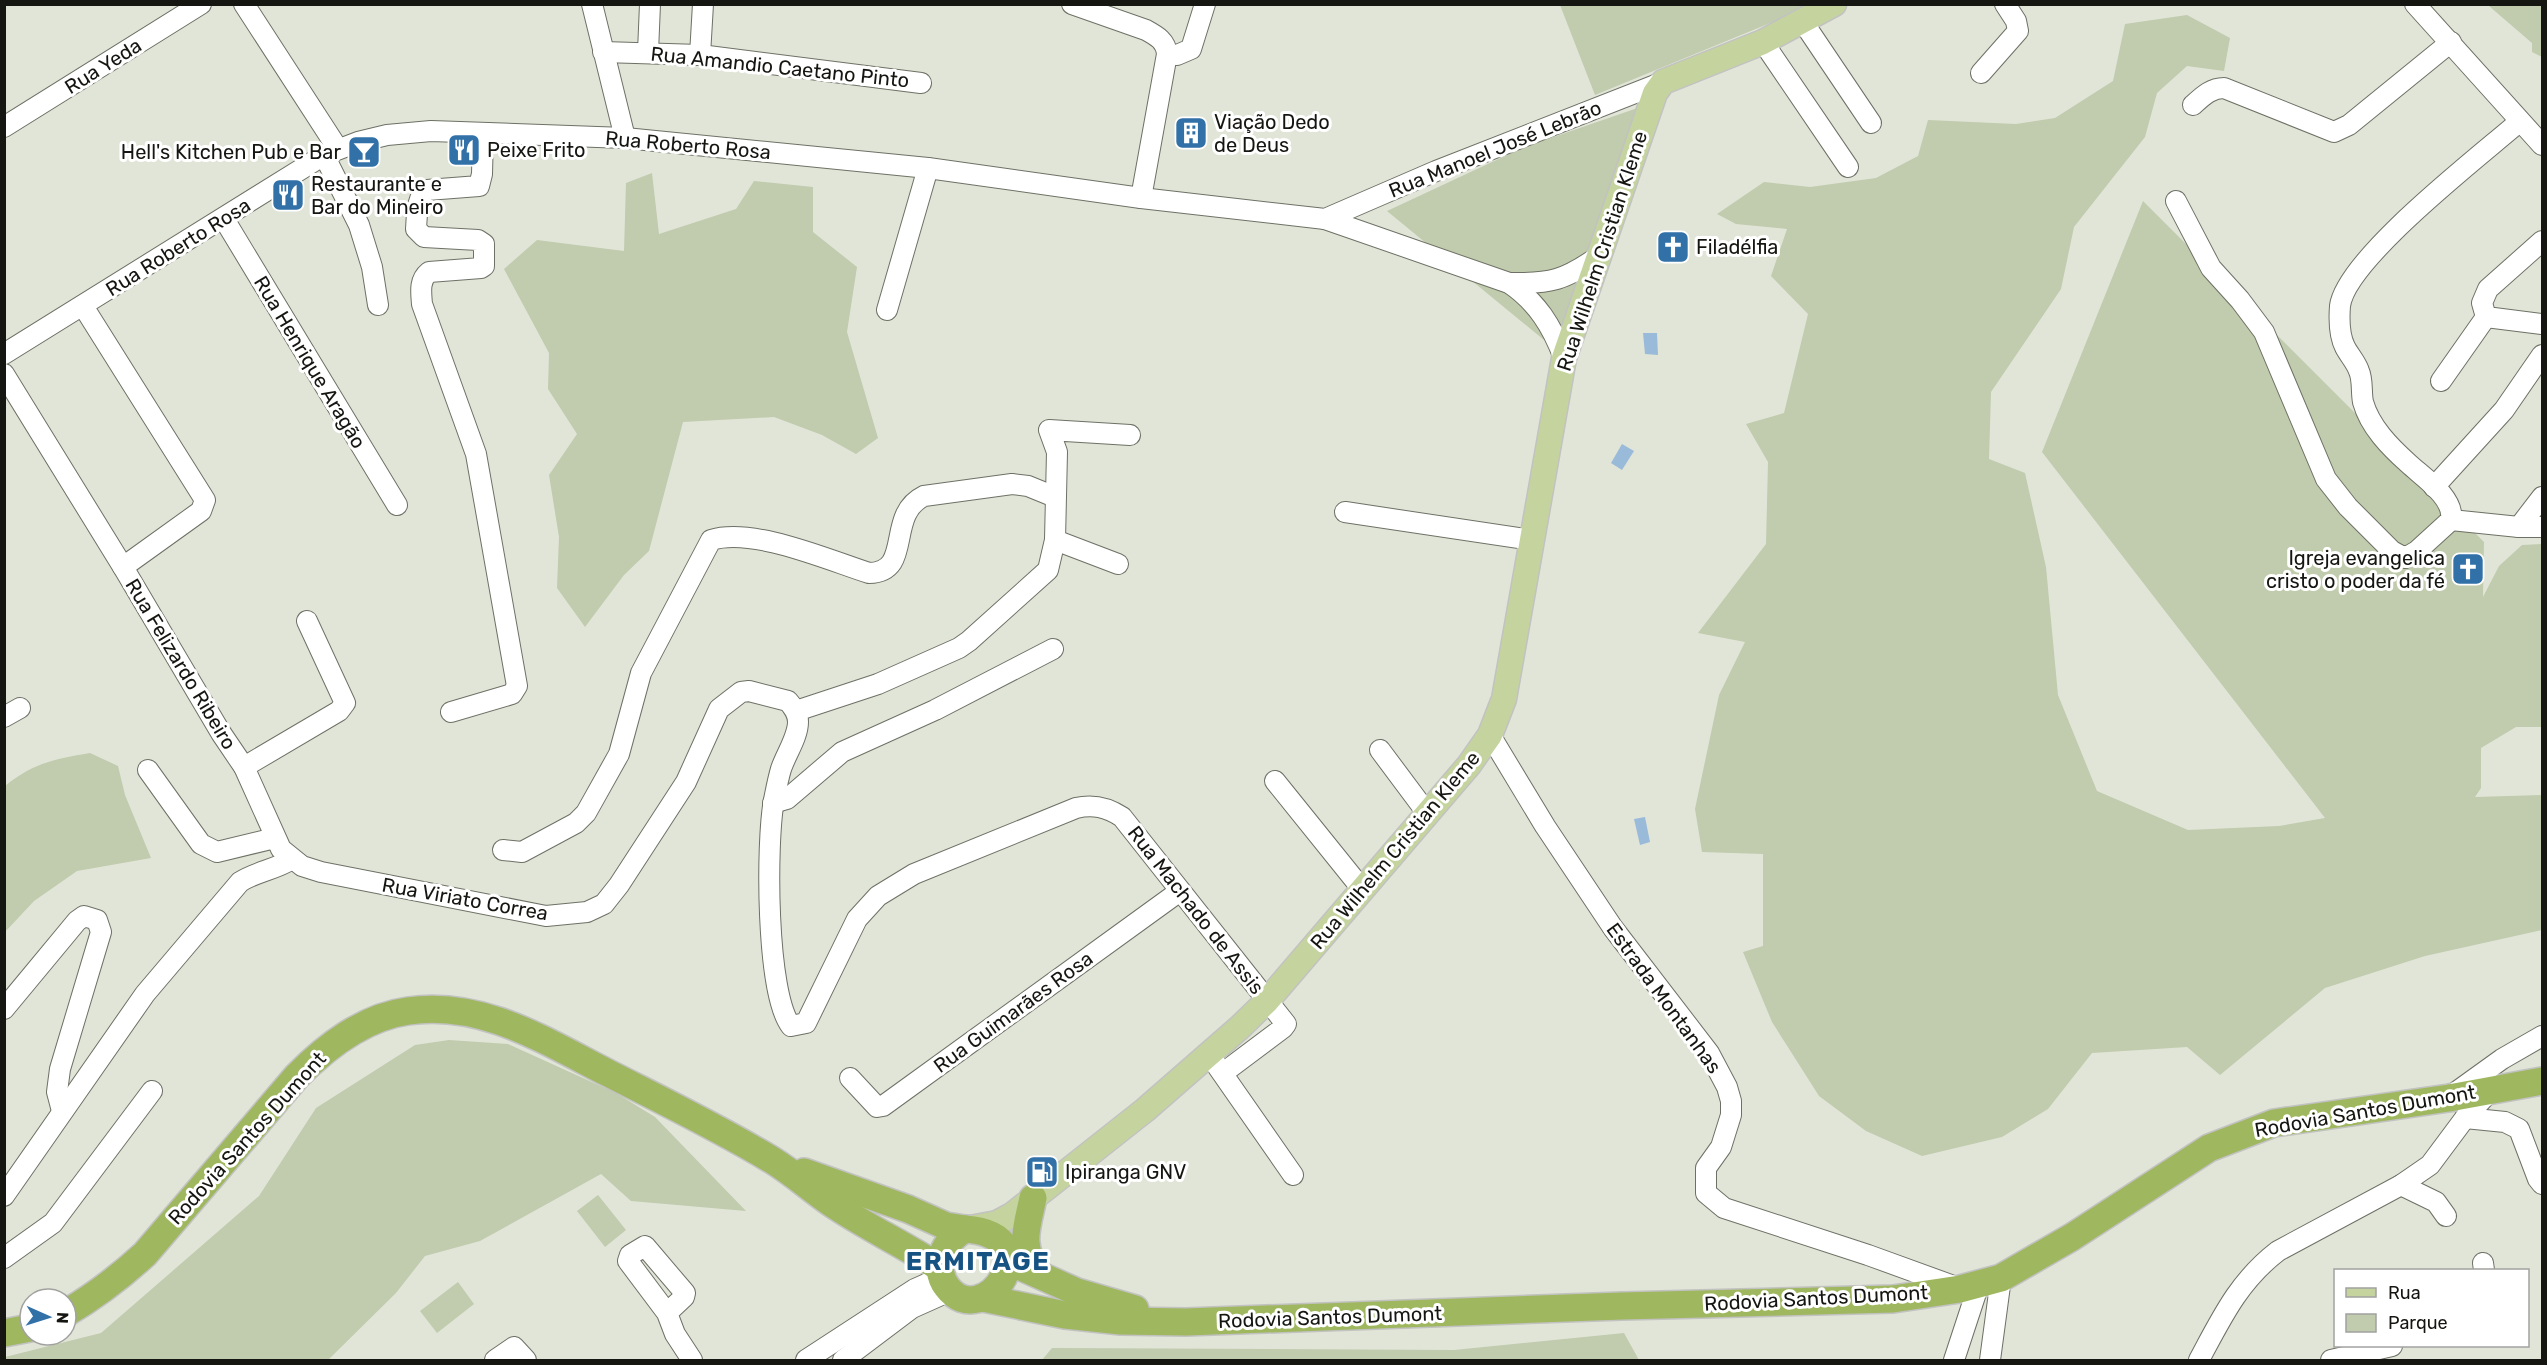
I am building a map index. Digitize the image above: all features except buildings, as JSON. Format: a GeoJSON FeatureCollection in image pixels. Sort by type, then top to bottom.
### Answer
{"type":"FeatureCollection","features":[{"type":"Feature","properties":{"kind":"highway","name":"Rodovia Santos Dumont"},"geometry":{"type":"LineString","coordinates":[[78,1306],[123,1275],[145,1254],[297,1076],[317,1056],[340,1039],[385,1015],[409,1010],[476,1013],[500,1020],[714,1126],[774,1161]]}},
{"type":"Feature","properties":{"kind":"highway","name":"Rodovia Santos Dumont"},"geometry":{"type":"LineString","coordinates":[[1186,1322],[1622,1306],[1893,1299],[1980,1284],[2072,1237],[2209,1148],[2233,1137],[2274,1123],[2457,1108],[2493,1088],[2542,1081]]}},
{"type":"Feature","properties":{"kind":"highway"},"geometry":{"type":"LineString","coordinates":[[774,1161],[908,1209],[946,1226],[992,1233],[1004,1245],[1008,1257],[1007,1270],[995,1290],[983,1298]]}},
{"type":"Feature","properties":{"kind":"highway"},"geometry":{"type":"LineString","coordinates":[[774,1161],[831,1203],[944,1279],[960,1297],[972,1300],[983,1298],[1065,1315],[1121,1321],[1186,1322]]}},
{"type":"Feature","properties":{"kind":"highway"},"geometry":{"type":"LineString","coordinates":[[1034,1198],[1024,1237],[1025,1250],[1038,1274]]}},
{"type":"Feature","properties":{"kind":"highway"},"geometry":{"type":"LineString","coordinates":[[944,1279],[946,1246],[956,1234],[965,1229]]}},
{"type":"Feature","properties":{"kind":"highway"},"geometry":{"type":"LineString","coordinates":[[1008,1257],[1077,1292],[1186,1322]]}},
{"type":"Feature","properties":{"kind":"main road","name":"Rua Manoel José Lebrão"},"geometry":{"type":"LineString","coordinates":[[1663,82],[1763,42],[1834,4]]}},
{"type":"Feature","properties":{"kind":"main road","name":"Rua Wilhelm Cristian Kleme"},"geometry":{"type":"LineString","coordinates":[[965,1229],[997,1223],[1034,1198],[1106,1142],[1216,1065],[1267,1000],[1454,783],[1490,735],[1504,699],[1512,666],[1564,358],[1655,93],[1663,82]]}},
{"type":"Feature","properties":{"kind":"main road"},"geometry":{"type":"LineString","coordinates":[[1008,1257],[1034,1198]]}},
{"type":"Feature","properties":{"kind":"street","name":"Rua Yeda"},"geometry":{"type":"LineString","coordinates":[[4,127],[201,4]]}},
{"type":"Feature","properties":{"kind":"street"},"geometry":{"type":"LineString","coordinates":[[244,4],[331,152],[359,225],[372,267],[378,305]]}},
{"type":"Feature","properties":{"kind":"street"},"geometry":{"type":"LineString","coordinates":[[592,4],[625,138]]}},
{"type":"Feature","properties":{"kind":"street"},"geometry":{"type":"LineString","coordinates":[[648,52],[650,4]]}},
{"type":"Feature","properties":{"kind":"street"},"geometry":{"type":"LineString","coordinates":[[700,55],[703,4]]}},
{"type":"Feature","properties":{"kind":"street"},"geometry":{"type":"LineString","coordinates":[[1072,4],[1156,35],[1166,46],[1167,54],[1141,198]]}},
{"type":"Feature","properties":{"kind":"street"},"geometry":{"type":"LineString","coordinates":[[1167,54],[1177,55],[1191,49],[1205,4]]}},
{"type":"Feature","properties":{"kind":"street"},"geometry":{"type":"LineString","coordinates":[[1980,73],[2018,31],[2016,21],[2005,4]]}},
{"type":"Feature","properties":{"kind":"street"},"geometry":{"type":"LineString","coordinates":[[2415,4],[2542,145]]}},
{"type":"Feature","properties":{"kind":"street"},"geometry":{"type":"LineString","coordinates":[[1803,22],[1871,123]]}},
{"type":"Feature","properties":{"kind":"street"},"geometry":{"type":"LineString","coordinates":[[1763,42],[1848,167]]}},
{"type":"Feature","properties":{"kind":"street"},"geometry":{"type":"LineString","coordinates":[[2193,105],[2207,92],[2216,88],[2224,88],[2334,132],[2349,125],[2451,42]]}},
{"type":"Feature","properties":{"kind":"street","name":"Rua Amandio Caetano Pinto"},"geometry":{"type":"LineString","coordinates":[[603,52],[700,55],[921,83]]}},
{"type":"Feature","properties":{"kind":"street","name":"Rua Manoel José Lebrão"},"geometry":{"type":"LineString","coordinates":[[1141,198],[1325,219],[1436,171],[1663,82]]}},
{"type":"Feature","properties":{"kind":"street"},"geometry":{"type":"LineString","coordinates":[[2176,201],[2211,268],[2240,300],[2264,332],[2326,479],[2348,507],[2392,551],[2405,558],[2417,551],[2451,519],[2451,508],[2434,487],[2394,451],[2370,420],[2363,401],[2359,369],[2342,339],[2340,326],[2342,299],[2357,272],[2387,237],[2519,122]]}},
{"type":"Feature","properties":{"kind":"street","name":"Rua Roberto Rosa"},"geometry":{"type":"LineString","coordinates":[[4,354],[331,152],[387,135],[431,131],[625,138],[928,168],[1141,198]]}},
{"type":"Feature","properties":{"kind":"street"},"geometry":{"type":"LineString","coordinates":[[451,712],[512,694],[516,686],[476,454],[422,304],[420,288],[424,276],[429,272],[484,266],[484,244],[478,240],[424,237],[416,230],[422,193],[427,190],[478,186],[482,174],[483,133]]}},
{"type":"Feature","properties":{"kind":"street"},"geometry":{"type":"LineString","coordinates":[[887,310],[928,168]]}},
{"type":"Feature","properties":{"kind":"street","name":"Rua Henrique Aragão"},"geometry":{"type":"LineString","coordinates":[[224,219],[398,505]]}},
{"type":"Feature","properties":{"kind":"street"},"geometry":{"type":"LineString","coordinates":[[1325,219],[1509,283],[1531,299],[1548,321],[1564,358]]}},
{"type":"Feature","properties":{"kind":"street"},"geometry":{"type":"LineString","coordinates":[[2486,317],[2482,303],[2488,289],[2542,241]]}},
{"type":"Feature","properties":{"kind":"street"},"geometry":{"type":"LineString","coordinates":[[1509,283],[1547,283],[1575,273],[1599,256]]}},
{"type":"Feature","properties":{"kind":"street","name":"Rua Felizardo Ribeiro"},"geometry":{"type":"LineString","coordinates":[[83,306],[205,500],[201,511],[123,567],[221,733],[244,767],[274,838]]}},
{"type":"Feature","properties":{"kind":"street"},"geometry":{"type":"LineString","coordinates":[[2486,317],[2542,324]]}},
{"type":"Feature","properties":{"kind":"street"},"geometry":{"type":"LineString","coordinates":[[2441,381],[2486,317]]}},
{"type":"Feature","properties":{"kind":"street"},"geometry":{"type":"LineString","coordinates":[[2434,487],[2504,410],[2542,355]]}},
{"type":"Feature","properties":{"kind":"street"},"geometry":{"type":"LineString","coordinates":[[4,374],[123,567]]}},
{"type":"Feature","properties":{"kind":"street"},"geometry":{"type":"LineString","coordinates":[[1053,649],[935,710],[842,752],[787,799],[773,803],[781,770],[798,722],[795,711],[878,684],[964,645],[1048,570],[1055,540],[1058,452],[1049,430],[1130,435]]}},
{"type":"Feature","properties":{"kind":"street"},"geometry":{"type":"LineString","coordinates":[[502,850],[522,852],[576,823],[586,813],[620,754],[641,673],[711,540],[721,537],[782,543],[869,573],[875,573],[892,563],[897,551],[905,513],[913,502],[924,496],[1012,484],[1028,486],[1055,496]]}},
{"type":"Feature","properties":{"kind":"street"},"geometry":{"type":"LineString","coordinates":[[2518,527],[2542,497]]}},
{"type":"Feature","properties":{"kind":"street"},"geometry":{"type":"LineString","coordinates":[[1345,512],[1532,540]]}},
{"type":"Feature","properties":{"kind":"street"},"geometry":{"type":"LineString","coordinates":[[2451,519],[2518,527],[2542,527]]}},
{"type":"Feature","properties":{"kind":"street"},"geometry":{"type":"LineString","coordinates":[[1055,540],[1118,564]]}},
{"type":"Feature","properties":{"kind":"street"},"geometry":{"type":"LineString","coordinates":[[244,767],[343,707],[344,697],[307,621]]}},
{"type":"Feature","properties":{"kind":"street","name":"Rua Viriato Correa"},"geometry":{"type":"LineString","coordinates":[[274,838],[292,859],[302,866],[321,872],[546,916],[587,912],[604,904],[644,848],[686,782],[719,709],[741,692],[749,691],[788,701],[795,711]]}},
{"type":"Feature","properties":{"kind":"street","name":"Estrada Montanhas"},"geometry":{"type":"LineString","coordinates":[[1490,735],[1545,826],[1613,928],[1709,1053],[1727,1087],[1731,1101],[1731,1115],[1721,1147],[1706,1168],[1706,1193],[1724,1208],[1869,1255],[1980,1284]]}},
{"type":"Feature","properties":{"kind":"street"},"geometry":{"type":"LineString","coordinates":[[1380,750],[1427,813]]}},
{"type":"Feature","properties":{"kind":"street"},"geometry":{"type":"LineString","coordinates":[[148,770],[201,844],[209,849],[217,852],[274,838]]}},
{"type":"Feature","properties":{"kind":"street"},"geometry":{"type":"LineString","coordinates":[[1275,782],[1362,889]]}},
{"type":"Feature","properties":{"kind":"street","name":"Rua Machado de Assis"},"geometry":{"type":"LineString","coordinates":[[773,803],[769,891],[775,978],[784,1017],[791,1026],[806,1023],[857,919],[878,896],[914,873],[1086,806],[1101,806],[1122,817],[1267,1000]]}},
{"type":"Feature","properties":{"kind":"street"},"geometry":{"type":"LineString","coordinates":[[4,1196],[145,994],[240,882],[255,873],[281,866],[292,859]]}},
{"type":"Feature","properties":{"kind":"street","name":"Rua Guimarães Rosa"},"geometry":{"type":"LineString","coordinates":[[850,1078],[877,1107],[884,1106],[1180,891]]}},
{"type":"Feature","properties":{"kind":"street"},"geometry":{"type":"LineString","coordinates":[[4,1009],[80,918],[89,916],[97,920],[101,932],[60,1070],[57,1092],[62,1111]]}},
{"type":"Feature","properties":{"kind":"street"},"geometry":{"type":"LineString","coordinates":[[2199,1360],[2231,1302],[2247,1278],[2260,1264],[2307,1234],[2401,1185],[2430,1165],[2457,1108],[2502,1059],[2542,1036]]}},
{"type":"Feature","properties":{"kind":"street"},"geometry":{"type":"LineString","coordinates":[[1216,1065],[1293,1175]]}},
{"type":"Feature","properties":{"kind":"street"},"geometry":{"type":"LineString","coordinates":[[4,1258],[53,1223],[152,1091]]}},
{"type":"Feature","properties":{"kind":"street"},"geometry":{"type":"LineString","coordinates":[[2457,1108],[2505,1122],[2519,1129],[2542,1184]]}},
{"type":"Feature","properties":{"kind":"street"},"geometry":{"type":"LineString","coordinates":[[2401,1185],[2436,1202],[2446,1216]]}},
{"type":"Feature","properties":{"kind":"street"},"geometry":{"type":"LineString","coordinates":[[806,1360],[915,1289],[944,1279]]}},
{"type":"Feature","properties":{"kind":"street"},"geometry":{"type":"LineString","coordinates":[[843,1360],[912,1308],[944,1279]]}},
{"type":"Feature","properties":{"kind":"street"},"geometry":{"type":"LineString","coordinates":[[1954,1360],[1980,1284]]}},
{"type":"Feature","properties":{"kind":"street"},"geometry":{"type":"LineString","coordinates":[[1980,1284],[1990,1360]]}},
{"type":"Feature","properties":{"kind":"street"},"geometry":{"type":"LineString","coordinates":[[667,1313],[675,1334],[692,1360]]}},
{"type":"Feature","properties":{"kind":"street"},"geometry":{"type":"LineString","coordinates":[[495,1360],[514,1347],[526,1360]]}},
{"type":"Feature","properties":{"kind":"street"},"geometry":{"type":"LineString","coordinates":[[2331,1360],[2388,1347]]}},
{"type":"Feature","properties":{"kind":"green space"},"geometry":{"type":"Polygon","coordinates":[[[1560,5],[1814,5],[1595,95],[1560,5]]]}},
{"type":"Feature","properties":{"kind":"green space"},"geometry":{"type":"Polygon","coordinates":[[[2542,5],[2542,57],[2532,52],[2532,43],[2489,6],[2542,5]]]}},
{"type":"Feature","properties":{"kind":"green space"},"geometry":{"type":"Polygon","coordinates":[[[2187,15],[2230,38],[2224,71],[2187,66],[2157,93],[2145,137],[2074,227],[2061,289],[1991,392],[1989,459],[2025,473],[2046,567],[2058,695],[2097,791],[2188,830],[2279,826],[2325,818],[2042,452],[2143,201],[2484,542],[2483,597],[2499,566],[2522,545],[2542,544],[2542,727],[2516,727],[2481,748],[2481,788],[2475,797],[2542,795],[2542,930],[2425,956],[2325,988],[2220,1075],[2187,1047],[2092,1053],[2048,1109],[2002,1137],[1922,1156],[1866,1131],[1819,1096],[1772,1022],[1743,952],[1763,946],[1763,854],[1702,852],[1695,809],[1719,695],[1745,642],[1698,633],[1766,544],[1768,462],[1746,424],[1784,413],[1808,314],[1771,276],[1787,229],[1736,224],[1717,214],[1764,182],[1810,187],[1876,178],[1918,156],[1928,120],[2016,124],[2055,118],[2113,81],[2125,24],[2187,15]]]}},
{"type":"Feature","properties":{"kind":"green space"},"geometry":{"type":"Polygon","coordinates":[[[1652,103],[1572,363],[1387,211],[1522,148],[1652,103]]]}},
{"type":"Feature","properties":{"kind":"green space"},"geometry":{"type":"Polygon","coordinates":[[[652,173],[659,234],[736,209],[754,181],[813,187],[813,232],[857,267],[847,332],[878,438],[856,454],[822,435],[774,417],[683,422],[649,551],[624,575],[585,627],[557,588],[559,537],[549,475],[577,434],[548,389],[549,353],[504,269],[537,240],[624,251],[626,183],[652,173]]]}},
{"type":"Feature","properties":{"kind":"green space"},"geometry":{"type":"Polygon","coordinates":[[[90,753],[118,766],[125,795],[151,858],[77,871],[34,901],[5,932],[5,786],[25,772],[45,763],[90,753]]]}},
{"type":"Feature","properties":{"kind":"green space"},"geometry":{"type":"Polygon","coordinates":[[[449,1040],[508,1044],[616,1093],[655,1117],[746,1211],[631,1201],[601,1174],[480,1241],[425,1256],[396,1293],[328,1360],[5,1360],[5,1357],[45,1347],[78,1347],[78,1339],[101,1333],[259,1196],[316,1108],[415,1045],[449,1040]]]}},
{"type":"Feature","properties":{"kind":"green space"},"geometry":{"type":"Polygon","coordinates":[[[598,1195],[626,1230],[605,1247],[577,1211],[598,1195]]]}},
{"type":"Feature","properties":{"kind":"green space"},"geometry":{"type":"Polygon","coordinates":[[[458,1282],[474,1304],[437,1333],[420,1311],[458,1282]]]}},
{"type":"Feature","properties":{"kind":"green space"},"geometry":{"type":"Polygon","coordinates":[[[1624,1333],[1639,1360],[1042,1360],[1052,1348],[1454,1350],[1624,1333]]]}},
{"type":"Feature","properties":{"kind":"water"},"geometry":{"type":"Polygon","coordinates":[[[1643,333],[1657,333],[1658,355],[1645,354],[1643,333]]]}},
{"type":"Feature","properties":{"kind":"water"},"geometry":{"type":"Polygon","coordinates":[[[1622,444],[1634,451],[1622,470],[1611,463],[1622,444]]]}},
{"type":"Feature","properties":{"kind":"water"},"geometry":{"type":"Polygon","coordinates":[[[1645,817],[1650,842],[1640,845],[1634,819],[1645,817]]]}},
{"type":"Feature","properties":{"kind":"place","name":"Viação Dedo de Deus"},"geometry":{"type":"Point","coordinates":[1191,133]}},
{"type":"Feature","properties":{"kind":"place","name":"Peixe Frito"},"geometry":{"type":"Point","coordinates":[464,150]}},
{"type":"Feature","properties":{"kind":"place","name":"Hell's Kitchen Pub e Bar"},"geometry":{"type":"Point","coordinates":[364,152]}},
{"type":"Feature","properties":{"kind":"place","name":"Restaurante e Bar do Mineiro"},"geometry":{"type":"Point","coordinates":[288,195]}},
{"type":"Feature","properties":{"kind":"place","name":"Filadélfia"},"geometry":{"type":"Point","coordinates":[1673,247]}},
{"type":"Feature","properties":{"kind":"place","name":"Igreja evangelica cristo o poder da fé"},"geometry":{"type":"Point","coordinates":[2468,569]}},
{"type":"Feature","properties":{"kind":"place","name":"Ipiranga GNV"},"geometry":{"type":"Point","coordinates":[1042,1172]}},
{"type":"Feature","properties":{"kind":"district","name":"ERMITAGE"},"geometry":{"type":"Point","coordinates":[978,1261]}}]}
